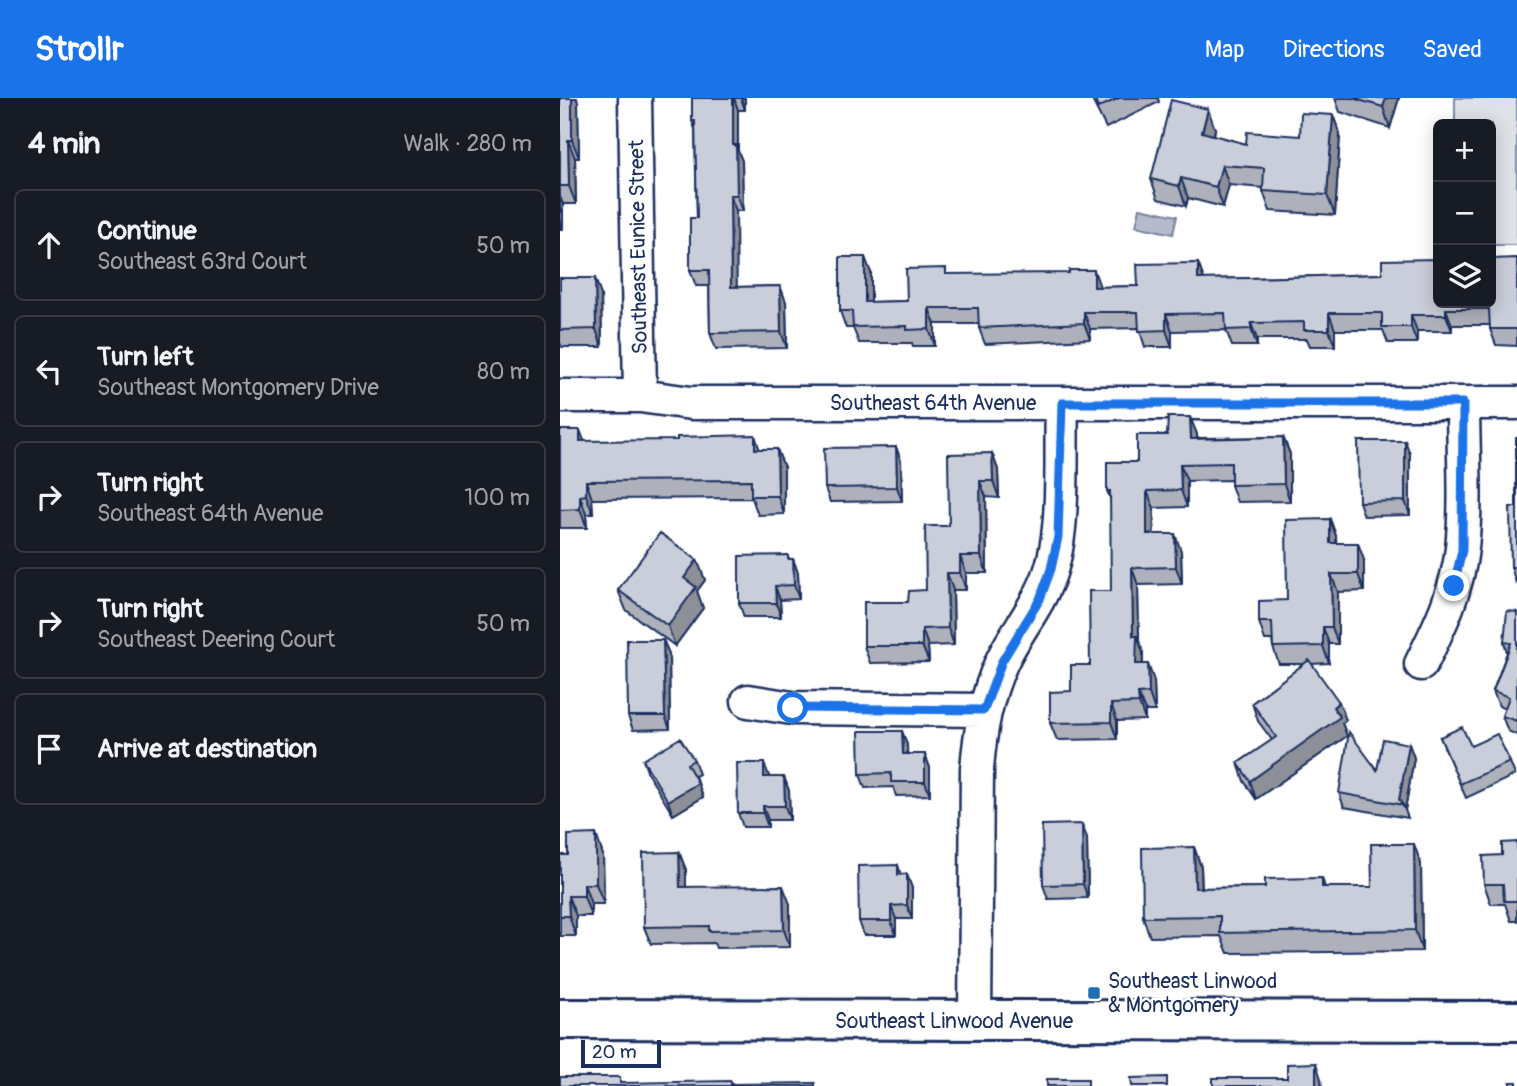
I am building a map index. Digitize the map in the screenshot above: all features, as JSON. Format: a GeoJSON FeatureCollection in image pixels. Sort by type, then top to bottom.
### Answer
{"type":"FeatureCollection","features":[{"type":"Feature","properties":{"kind":"main road","name":"Southeast Linwood Avenue"},"geometry":{"type":"LineString","coordinates":[[560,1019],[1517,1021]]}},
{"type":"Feature","properties":{"kind":"street","name":"Southeast Eunice Street"},"geometry":{"type":"LineString","coordinates":[[635,98],[640,396]]}},
{"type":"Feature","properties":{"kind":"street","name":"Southeast 64th Avenue"},"geometry":{"type":"LineString","coordinates":[[560,396],[640,396],[691,403],[1517,403]]}},
{"type":"Feature","properties":{"kind":"street"},"geometry":{"type":"LineString","coordinates":[[975,1021],[977,769],[984,710],[1002,661],[1040,599],[1051,569],[1058,537],[1062,403]]}},
{"type":"Feature","properties":{"kind":"street"},"geometry":{"type":"LineString","coordinates":[[1421,664],[1440,626],[1454,586],[1462,550],[1463,403]]}},
{"type":"Feature","properties":{"kind":"street"},"geometry":{"type":"LineString","coordinates":[[748,701],[793,708],[984,710]]}},
{"type":"Feature","properties":{"kind":"shaded area"},"geometry":{"type":"Polygon","coordinates":[[[1455,98],[1517,98],[1517,245],[1496,245],[1496,119],[1455,119],[1455,98]]]}},
{"type":"Feature","properties":{"kind":"water"},"geometry":{"type":"Polygon","coordinates":[[[1140,208],[1177,216],[1173,234],[1136,226],[1140,208]]]}},
{"type":"Feature","properties":{"kind":"building"},"geometry":{"type":"Polygon","coordinates":[[[560,98],[572,98],[572,140],[568,140],[569,186],[560,186],[560,98]]]}},
{"type":"Feature","properties":{"kind":"building"},"geometry":{"type":"Polygon","coordinates":[[[692,98],[733,98],[737,195],[730,195],[731,287],[780,286],[781,332],[710,333],[709,270],[690,270],[690,218],[697,218],[692,98]]]}},
{"type":"Feature","properties":{"kind":"building"},"geometry":{"type":"Polygon","coordinates":[[[1094,98],[1119,98],[1098,108],[1094,98]]]}},
{"type":"Feature","properties":{"kind":"building"},"geometry":{"type":"Polygon","coordinates":[[[1352,98],[1386,98],[1383,107],[1352,98]]]}},
{"type":"Feature","properties":{"kind":"building"},"geometry":{"type":"Polygon","coordinates":[[[1171,100],[1208,109],[1202,132],[1246,144],[1247,132],[1300,136],[1301,113],[1333,115],[1327,195],[1263,191],[1264,168],[1222,165],[1216,187],[1181,178],[1179,186],[1151,179],[1171,100]]]}},
{"type":"Feature","properties":{"kind":"building"},"geometry":{"type":"Polygon","coordinates":[[[840,257],[865,257],[865,302],[907,301],[906,269],[946,268],[946,274],[1069,273],[1069,270],[1094,270],[1094,287],[1138,286],[1137,264],[1198,263],[1198,279],[1382,274],[1382,260],[1433,259],[1433,308],[1496,308],[1496,259],[1517,258],[1517,329],[1490,329],[1489,309],[1446,309],[1446,315],[1411,315],[1411,327],[1382,327],[1382,313],[1329,313],[1329,330],[1304,330],[1304,322],[1251,323],[1251,329],[1226,330],[1225,313],[1166,314],[1166,330],[1139,331],[1138,312],[1084,312],[1084,323],[979,328],[978,308],[929,308],[929,329],[907,330],[907,326],[853,327],[852,311],[840,311],[840,257]]]}},
{"type":"Feature","properties":{"kind":"building"},"geometry":{"type":"Polygon","coordinates":[[[560,278],[595,278],[596,329],[560,330],[560,278]]]}},
{"type":"Feature","properties":{"kind":"building"},"geometry":{"type":"Polygon","coordinates":[[[1168,417],[1190,417],[1191,439],[1283,437],[1284,484],[1231,485],[1231,463],[1180,464],[1181,490],[1147,491],[1147,534],[1175,534],[1176,567],[1132,568],[1133,636],[1137,636],[1136,664],[1148,664],[1149,693],[1138,694],[1139,703],[1111,704],[1111,722],[1050,723],[1050,692],[1071,691],[1071,665],[1090,665],[1089,591],[1111,591],[1107,462],[1137,462],[1137,435],[1167,435],[1168,417]]]}},
{"type":"Feature","properties":{"kind":"building"},"geometry":{"type":"Polygon","coordinates":[[[560,430],[580,430],[580,441],[677,440],[677,437],[755,435],[755,449],[777,449],[778,496],[751,496],[751,480],[586,481],[586,495],[580,496],[580,509],[560,510],[560,430]]]}},
{"type":"Feature","properties":{"kind":"building"},"geometry":{"type":"Polygon","coordinates":[[[1516,438],[1517,567],[1511,567],[1510,507],[1516,507],[1516,438]]]}},
{"type":"Feature","properties":{"kind":"building"},"geometry":{"type":"Polygon","coordinates":[[[1358,441],[1405,441],[1405,501],[1359,502],[1358,441]]]}},
{"type":"Feature","properties":{"kind":"building"},"geometry":{"type":"Polygon","coordinates":[[[896,447],[897,487],[825,488],[824,448],[896,447]]]}},
{"type":"Feature","properties":{"kind":"building"},"geometry":{"type":"Polygon","coordinates":[[[992,453],[993,481],[980,481],[981,556],[960,556],[960,573],[947,573],[948,628],[922,629],[922,646],[864,646],[864,602],[908,602],[909,591],[926,590],[925,526],[949,526],[948,454],[992,453]]]}},
{"type":"Feature","properties":{"kind":"building"},"geometry":{"type":"Polygon","coordinates":[[[1330,519],[1330,543],[1358,543],[1358,574],[1331,574],[1332,627],[1323,627],[1323,646],[1273,647],[1272,622],[1259,622],[1259,601],[1287,600],[1286,520],[1330,519]]]}},
{"type":"Feature","properties":{"kind":"building"},"geometry":{"type":"Polygon","coordinates":[[[660,533],[697,560],[684,578],[696,587],[668,626],[618,590],[660,533]]]}},
{"type":"Feature","properties":{"kind":"building"},"geometry":{"type":"Polygon","coordinates":[[[788,555],[788,559],[793,559],[794,585],[775,586],[776,603],[739,603],[739,556],[788,555]]]}},
{"type":"Feature","properties":{"kind":"building"},"geometry":{"type":"Polygon","coordinates":[[[1507,611],[1517,612],[1517,721],[1502,716],[1509,697],[1493,691],[1511,643],[1504,642],[1507,611]]]}},
{"type":"Feature","properties":{"kind":"building"},"geometry":{"type":"Polygon","coordinates":[[[627,640],[663,640],[665,716],[628,716],[627,640]]]}},
{"type":"Feature","properties":{"kind":"building"},"geometry":{"type":"Polygon","coordinates":[[[1309,660],[1339,702],[1333,707],[1340,717],[1250,781],[1238,763],[1276,737],[1252,703],[1309,660]]]}},
{"type":"Feature","properties":{"kind":"building"},"geometry":{"type":"Polygon","coordinates":[[[1462,727],[1471,746],[1497,734],[1510,762],[1460,784],[1440,737],[1462,727]]]}},
{"type":"Feature","properties":{"kind":"building"},"geometry":{"type":"Polygon","coordinates":[[[859,731],[902,731],[903,754],[925,754],[925,782],[891,782],[891,773],[860,774],[859,731]]]}},
{"type":"Feature","properties":{"kind":"building"},"geometry":{"type":"Polygon","coordinates":[[[1349,732],[1377,770],[1383,739],[1409,744],[1399,800],[1403,805],[1339,793],[1349,732]]]}},
{"type":"Feature","properties":{"kind":"building"},"geometry":{"type":"Polygon","coordinates":[[[680,738],[694,760],[687,764],[698,783],[668,801],[643,760],[680,738]]]}},
{"type":"Feature","properties":{"kind":"building"},"geometry":{"type":"Polygon","coordinates":[[[737,763],[764,763],[764,777],[784,777],[785,806],[763,806],[763,813],[738,813],[737,763]]]}},
{"type":"Feature","properties":{"kind":"building"},"geometry":{"type":"Polygon","coordinates":[[[1082,824],[1083,884],[1043,885],[1042,825],[1082,824]]]}},
{"type":"Feature","properties":{"kind":"building"},"geometry":{"type":"Polygon","coordinates":[[[596,834],[596,884],[584,884],[584,896],[568,896],[569,916],[560,916],[560,855],[568,855],[568,835],[596,834]]]}},
{"type":"Feature","properties":{"kind":"building"},"geometry":{"type":"Polygon","coordinates":[[[1517,842],[1517,901],[1504,901],[1503,884],[1484,884],[1483,856],[1502,855],[1502,843],[1517,842]]]}},
{"type":"Feature","properties":{"kind":"building"},"geometry":{"type":"Polygon","coordinates":[[[1371,844],[1414,844],[1415,930],[1220,933],[1220,916],[1143,917],[1142,848],[1194,847],[1195,888],[1265,887],[1265,879],[1322,878],[1322,887],[1372,887],[1371,844]]]}},
{"type":"Feature","properties":{"kind":"building"},"geometry":{"type":"Polygon","coordinates":[[[679,852],[680,887],[783,886],[784,930],[709,931],[709,926],[644,927],[643,853],[679,852]]]}},
{"type":"Feature","properties":{"kind":"building"},"geometry":{"type":"Polygon","coordinates":[[[898,865],[898,875],[907,874],[907,905],[891,906],[891,921],[859,921],[858,866],[898,865]]]}},
{"type":"Feature","properties":{"kind":"building"},"geometry":{"type":"Polygon","coordinates":[[[1316,1063],[1316,1086],[1213,1086],[1213,1078],[1287,1078],[1287,1064],[1316,1063]]]}},
{"type":"Feature","properties":{"kind":"building"},"geometry":{"type":"Polygon","coordinates":[[[560,1077],[620,1077],[620,1083],[731,1081],[731,1084],[815,1083],[815,1086],[560,1086],[560,1077]]]}},
{"type":"Feature","properties":{"kind":"building"},"geometry":{"type":"Polygon","coordinates":[[[1167,1077],[1167,1086],[1132,1086],[1131,1078],[1167,1077]]]}},
{"type":"Feature","properties":{"kind":"building"},"geometry":{"type":"Polygon","coordinates":[[[1047,1079],[1088,1079],[1088,1086],[1047,1086],[1047,1079]]]}},
{"type":"Feature","properties":{"kind":"place","name":"Southeast Linwood & Montgomery"},"geometry":{"type":"Point","coordinates":[1094,993]}},
{"type":"Feature","properties":{"kind":"route"},"geometry":{"type":"LineString","coordinates":[[793,708],[984,710],[1002,661],[1040,599],[1051,569],[1058,537],[1062,403],[1463,403],[1464,511],[1462,550],[1454,586]]}}]}
